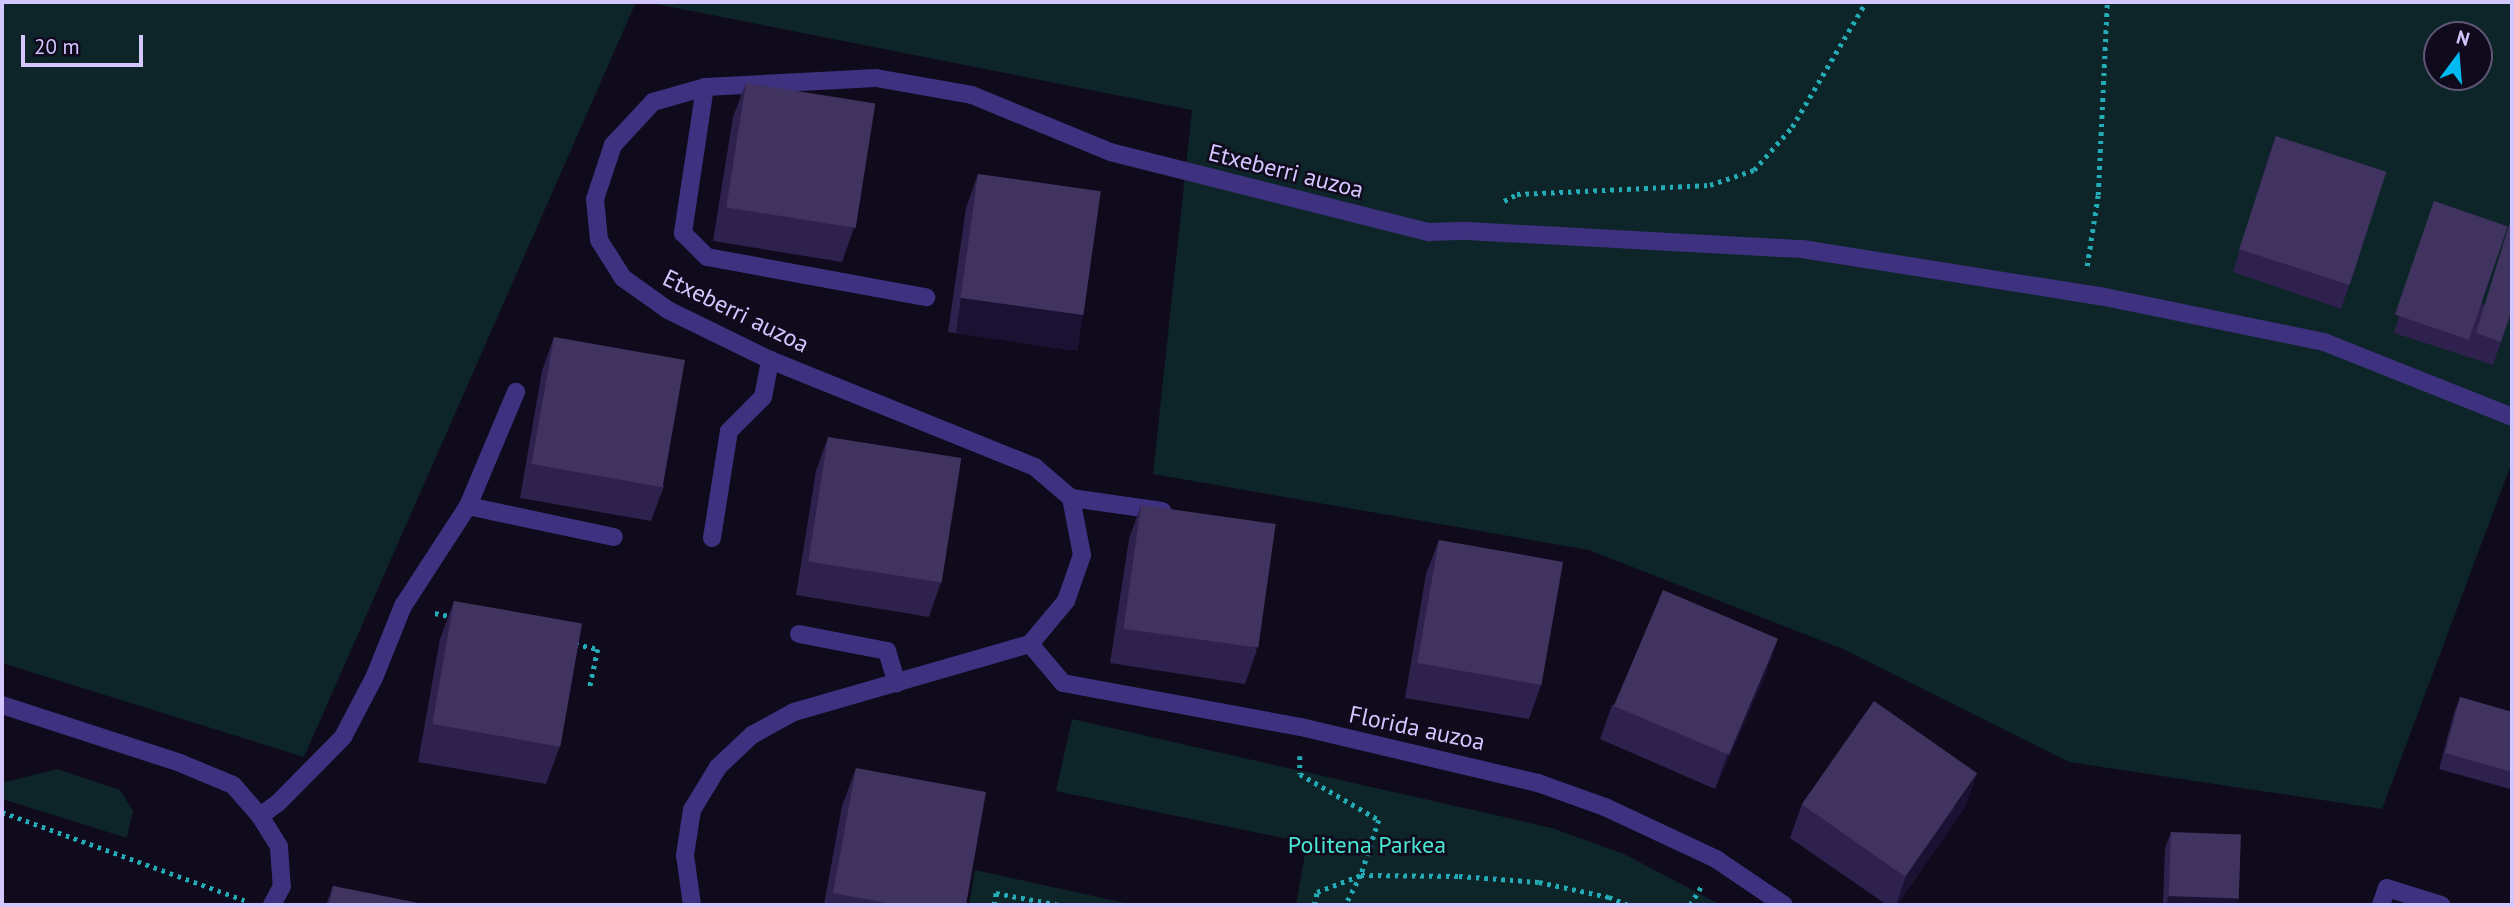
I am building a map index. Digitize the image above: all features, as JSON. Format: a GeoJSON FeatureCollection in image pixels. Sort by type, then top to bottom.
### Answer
{"type":"FeatureCollection","features":[{"type":"Feature","properties":{"kind":"street","name":"Etxeberri auzoa"},"geometry":{"type":"LineString","coordinates":[[1071,498],[1035,467],[770,360],[668,310],[623,278],[599,240],[595,198],[613,145],[653,102],[705,88],[876,78],[972,95],[1110,152],[1429,232],[1467,231],[1802,249],[2082,293],[2324,342],[2511,416]]}},
{"type":"Feature","properties":{"kind":"street"},"geometry":{"type":"LineString","coordinates":[[705,88],[683,233],[707,257],[926,297]]}},
{"type":"Feature","properties":{"kind":"street"},"geometry":{"type":"LineString","coordinates":[[712,538],[729,431],[763,397],[770,360]]}},
{"type":"Feature","properties":{"kind":"street"},"geometry":{"type":"LineString","coordinates":[[260,816],[278,803],[343,737],[374,678],[403,606],[468,506],[516,392]]}},
{"type":"Feature","properties":{"kind":"street"},"geometry":{"type":"LineString","coordinates":[[692,905],[685,855],[692,810],[718,767],[752,735],[794,712],[1030,644],[1066,601],[1082,555],[1071,498],[1175,513]]}},
{"type":"Feature","properties":{"kind":"street"},"geometry":{"type":"LineString","coordinates":[[468,506],[614,537]]}},
{"type":"Feature","properties":{"kind":"street"},"geometry":{"type":"LineString","coordinates":[[799,634],[887,651],[897,682]]}},
{"type":"Feature","properties":{"kind":"street","name":"Florida auzoa"},"geometry":{"type":"LineString","coordinates":[[1030,644],[1063,683],[1301,727],[1494,770],[1605,807],[1716,859],[1784,905]]}},
{"type":"Feature","properties":{"kind":"street"},"geometry":{"type":"LineString","coordinates":[[2,705],[180,763],[233,785],[260,816],[279,847],[282,905]]}},
{"type":"Feature","properties":{"kind":"street"},"geometry":{"type":"LineString","coordinates":[[272,905],[282,886]]}},
{"type":"Feature","properties":{"kind":"street"},"geometry":{"type":"LineString","coordinates":[[2381,905],[2387,888],[2441,905]]}},
{"type":"Feature","properties":{"kind":"path"},"geometry":{"type":"LineString","coordinates":[[1467,231],[1488,209],[1517,194],[1710,185],[1754,170],[1792,127],[1866,2]]}},
{"type":"Feature","properties":{"kind":"path"},"geometry":{"type":"LineString","coordinates":[[2082,293],[2098,195],[2107,2]]}},
{"type":"Feature","properties":{"kind":"path"},"geometry":{"type":"LineString","coordinates":[[403,606],[455,618]]}},
{"type":"Feature","properties":{"kind":"path"},"geometry":{"type":"LineString","coordinates":[[572,643],[598,649],[590,687]]}},
{"type":"Feature","properties":{"kind":"path"},"geometry":{"type":"LineString","coordinates":[[1301,727],[1300,774],[1380,820],[1361,875],[1346,905]]}},
{"type":"Feature","properties":{"kind":"path"},"geometry":{"type":"LineString","coordinates":[[2,812],[248,901]]}},
{"type":"Feature","properties":{"kind":"path"},"geometry":{"type":"LineString","coordinates":[[1314,905],[1317,892],[1361,875],[1459,876],[1539,882],[1609,897],[1629,905]]}},
{"type":"Feature","properties":{"kind":"path"},"geometry":{"type":"LineString","coordinates":[[994,905],[996,893],[1059,905]]}},
{"type":"Feature","properties":{"kind":"green space"},"geometry":{"type":"Polygon","coordinates":[[[2,2],[636,2],[304,757],[2,663],[2,2]]]}},
{"type":"Feature","properties":{"kind":"green space"},"geometry":{"type":"Polygon","coordinates":[[[646,2],[2512,2],[2512,462],[2382,809],[2069,762],[1843,649],[1589,550],[1153,474],[1192,110],[646,2]]]}},
{"type":"Feature","properties":{"kind":"green space","name":"Politena Parkea"},"geometry":{"type":"Polygon","coordinates":[[[1072,719],[1552,828],[1624,854],[1721,905],[1296,905],[1307,843],[1056,791],[1072,719]]]}},
{"type":"Feature","properties":{"kind":"green space"},"geometry":{"type":"Polygon","coordinates":[[[57,769],[120,790],[133,811],[127,838],[2,799],[2,783],[57,769]]]}},
{"type":"Feature","properties":{"kind":"green space"},"geometry":{"type":"Polygon","coordinates":[[[975,870],[1134,905],[969,905],[975,870]]]}},
{"type":"Feature","properties":{"kind":"building"},"geometry":{"type":"Polygon","coordinates":[[[746,83],[875,103],[856,228],[726,207],[746,83]]]}},
{"type":"Feature","properties":{"kind":"building"},"geometry":{"type":"Polygon","coordinates":[[[2276,136],[2386,172],[2350,285],[2239,249],[2276,136]]]}},
{"type":"Feature","properties":{"kind":"building"},"geometry":{"type":"Polygon","coordinates":[[[978,174],[1101,191],[1083,315],[961,298],[978,174]]]}},
{"type":"Feature","properties":{"kind":"building"},"geometry":{"type":"Polygon","coordinates":[[[2434,201],[2508,226],[2469,340],[2395,314],[2434,201]]]}},
{"type":"Feature","properties":{"kind":"building"},"geometry":{"type":"Polygon","coordinates":[[[2511,219],[2512,309],[2501,342],[2476,333],[2511,219]]]}},
{"type":"Feature","properties":{"kind":"building"},"geometry":{"type":"Polygon","coordinates":[[[554,337],[685,360],[663,487],[532,464],[554,337]]]}},
{"type":"Feature","properties":{"kind":"building"},"geometry":{"type":"Polygon","coordinates":[[[828,437],[961,458],[942,583],[808,561],[828,437]]]}},
{"type":"Feature","properties":{"kind":"building"},"geometry":{"type":"Polygon","coordinates":[[[1141,505],[1276,524],[1258,648],[1124,629],[1141,505]]]}},
{"type":"Feature","properties":{"kind":"building"},"geometry":{"type":"Polygon","coordinates":[[[1439,540],[1563,562],[1541,685],[1417,663],[1439,540]]]}},
{"type":"Feature","properties":{"kind":"building"},"geometry":{"type":"Polygon","coordinates":[[[1663,590],[1778,639],[1729,755],[1614,706],[1663,590]]]}},
{"type":"Feature","properties":{"kind":"building"},"geometry":{"type":"Polygon","coordinates":[[[454,601],[582,624],[560,747],[432,724],[454,601]]]}},
{"type":"Feature","properties":{"kind":"building"},"geometry":{"type":"Polygon","coordinates":[[[2460,697],[2512,712],[2512,772],[2445,753],[2460,697]]]}},
{"type":"Feature","properties":{"kind":"building"},"geometry":{"type":"Polygon","coordinates":[[[1874,701],[1977,773],[1905,876],[1802,804],[1874,701]]]}},
{"type":"Feature","properties":{"kind":"building"},"geometry":{"type":"Polygon","coordinates":[[[856,768],[986,792],[966,905],[898,905],[833,893],[856,768]]]}},
{"type":"Feature","properties":{"kind":"building"},"geometry":{"type":"Polygon","coordinates":[[[2171,832],[2241,834],[2239,898],[2169,896],[2171,832]]]}},
{"type":"Feature","properties":{"kind":"building"},"geometry":{"type":"Polygon","coordinates":[[[333,886],[428,905],[329,905],[333,886]]]}}]}
